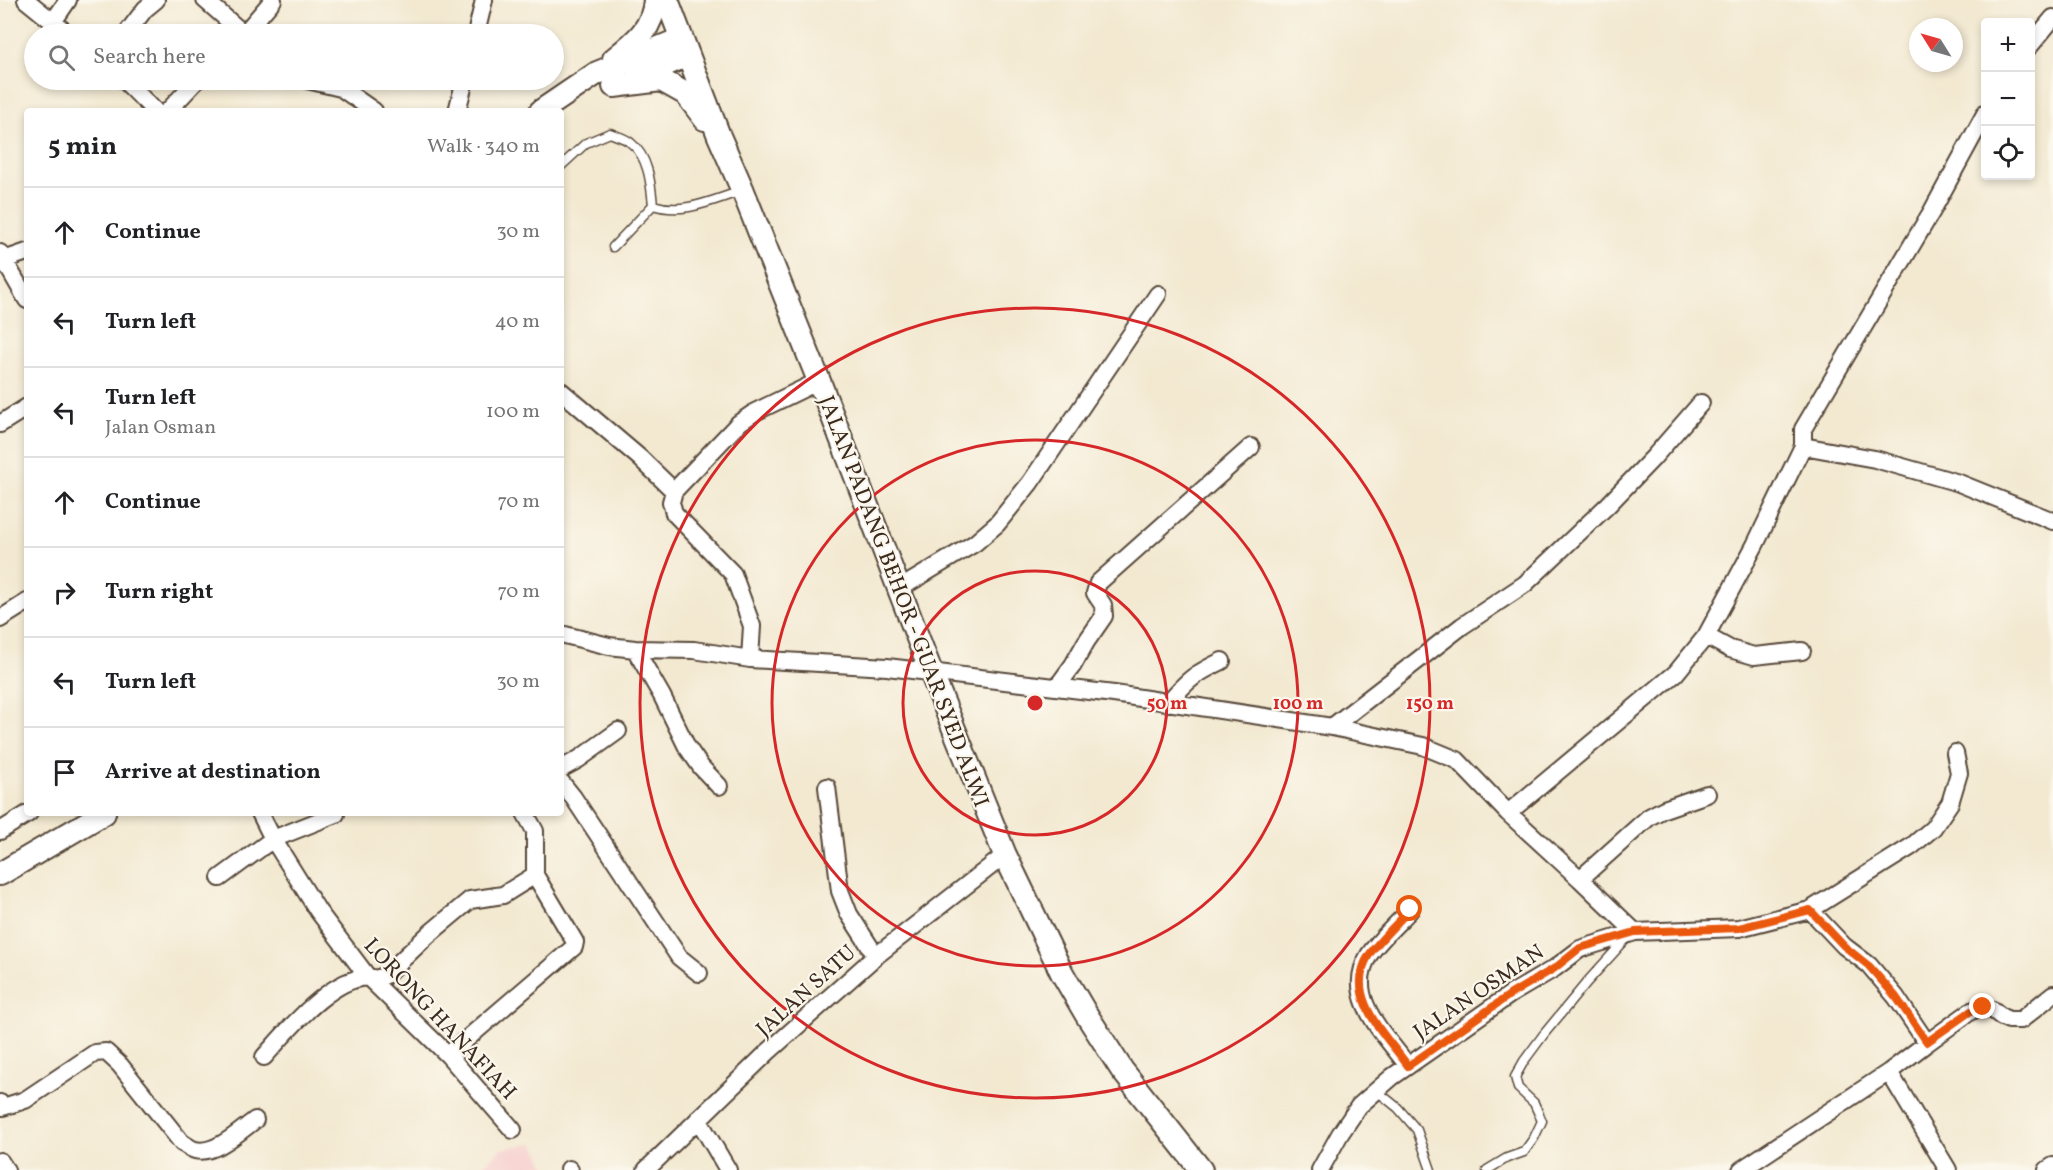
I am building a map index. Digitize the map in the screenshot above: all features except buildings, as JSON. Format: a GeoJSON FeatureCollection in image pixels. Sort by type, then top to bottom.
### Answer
{"type":"FeatureCollection","features":[{"type":"Feature","properties":{"kind":"main road"},"geometry":{"type":"LineString","coordinates":[[605,79],[642,36],[654,11],[655,0]]}},
{"type":"Feature","properties":{"kind":"main road","name":"JALAN PADANG BEHOR - GUAR SYED ALWI"},"geometry":{"type":"LineString","coordinates":[[667,0],[1005,855],[1062,974],[1086,1014],[1122,1070],[1202,1170]]}},
{"type":"Feature","properties":{"kind":"main road"},"geometry":{"type":"LineString","coordinates":[[546,108],[571,91],[684,47]]}},
{"type":"Feature","properties":{"kind":"main road"},"geometry":{"type":"LineString","coordinates":[[605,79],[661,80],[686,94],[719,136]]}},
{"type":"Feature","properties":{"kind":"main road"},"geometry":{"type":"LineString","coordinates":[[0,874],[99,816]]}},
{"type":"Feature","properties":{"kind":"street"},"geometry":{"type":"LineString","coordinates":[[26,0],[56,24]]}},
{"type":"Feature","properties":{"kind":"street"},"geometry":{"type":"LineString","coordinates":[[53,22],[68,0]]}},
{"type":"Feature","properties":{"kind":"street"},"geometry":{"type":"LineString","coordinates":[[134,24],[145,9],[156,0]]}},
{"type":"Feature","properties":{"kind":"street"},"geometry":{"type":"LineString","coordinates":[[205,0],[233,24]]}},
{"type":"Feature","properties":{"kind":"street"},"geometry":{"type":"LineString","coordinates":[[253,24],[273,0]]}},
{"type":"Feature","properties":{"kind":"street"},"geometry":{"type":"LineString","coordinates":[[478,24],[484,0]]}},
{"type":"Feature","properties":{"kind":"street"},"geometry":{"type":"LineString","coordinates":[[2035,41],[2053,18]]}},
{"type":"Feature","properties":{"kind":"street"},"geometry":{"type":"LineString","coordinates":[[134,90],[152,108]]}},
{"type":"Feature","properties":{"kind":"street"},"geometry":{"type":"LineString","coordinates":[[171,108],[188,90]]}},
{"type":"Feature","properties":{"kind":"street"},"geometry":{"type":"LineString","coordinates":[[344,90],[370,108]]}},
{"type":"Feature","properties":{"kind":"street"},"geometry":{"type":"LineString","coordinates":[[458,108],[462,90]]}},
{"type":"Feature","properties":{"kind":"street"},"geometry":{"type":"LineString","coordinates":[[1508,813],[1676,673],[1707,636],[1755,545],[1803,446],[1803,429],[1932,211],[1981,121]]}},
{"type":"Feature","properties":{"kind":"street"},"geometry":{"type":"LineString","coordinates":[[24,253],[2,257],[24,295]]}},
{"type":"Feature","properties":{"kind":"street"},"geometry":{"type":"LineString","coordinates":[[899,589],[975,543],[997,524],[1030,483],[1158,294]]}},
{"type":"Feature","properties":{"kind":"street"},"geometry":{"type":"LineString","coordinates":[[750,659],[752,626],[733,574],[674,513],[671,502],[674,491],[740,423],[755,412],[819,381]]}},
{"type":"Feature","properties":{"kind":"street"},"geometry":{"type":"LineString","coordinates":[[564,393],[640,458],[674,491]]}},
{"type":"Feature","properties":{"kind":"street"},"geometry":{"type":"LineString","coordinates":[[1332,727],[1462,626],[1525,584],[1575,538],[1653,458],[1701,403]]}},
{"type":"Feature","properties":{"kind":"street"},"geometry":{"type":"LineString","coordinates":[[0,424],[24,409]]}},
{"type":"Feature","properties":{"kind":"street"},"geometry":{"type":"LineString","coordinates":[[1803,446],[1875,459],[1959,483],[2053,521]]}},
{"type":"Feature","properties":{"kind":"street"},"geometry":{"type":"LineString","coordinates":[[1057,687],[1104,616],[1103,605],[1095,592],[1098,583],[1251,447]]}},
{"type":"Feature","properties":{"kind":"street"},"geometry":{"type":"LineString","coordinates":[[0,619],[24,604]]}},
{"type":"Feature","properties":{"kind":"street"},"geometry":{"type":"LineString","coordinates":[[564,635],[609,646],[635,649],[694,650],[750,659],[887,667],[1057,687],[1332,727],[1423,746],[1456,760],[1508,813],[1635,932]]}},
{"type":"Feature","properties":{"kind":"street"},"geometry":{"type":"LineString","coordinates":[[1707,636],[1730,650],[1754,656],[1802,651]]}},
{"type":"Feature","properties":{"kind":"street"},"geometry":{"type":"LineString","coordinates":[[635,649],[662,696],[687,747],[701,767],[719,786]]}},
{"type":"Feature","properties":{"kind":"street"},"geometry":{"type":"LineString","coordinates":[[1168,703],[1196,674],[1222,661]]}},
{"type":"Feature","properties":{"kind":"street"},"geometry":{"type":"LineString","coordinates":[[564,767],[618,731]]}},
{"type":"Feature","properties":{"kind":"street","name":"JALAN OSMAN"},"geometry":{"type":"LineString","coordinates":[[1320,1170],[1359,1106],[1392,1077],[1511,994],[1555,968],[1580,948],[1635,932],[1739,928],[1810,910],[1912,846],[1933,828],[1950,803],[1959,773],[1955,753]]}},
{"type":"Feature","properties":{"kind":"street"},"geometry":{"type":"LineString","coordinates":[[564,786],[679,957],[699,973]]}},
{"type":"Feature","properties":{"kind":"street"},"geometry":{"type":"LineString","coordinates":[[827,787],[840,891],[849,914],[876,956]]}},
{"type":"Feature","properties":{"kind":"street"},"geometry":{"type":"LineString","coordinates":[[1580,879],[1649,817],[1664,808],[1707,794]]}},
{"type":"Feature","properties":{"kind":"street"},"geometry":{"type":"LineString","coordinates":[[0,831],[24,816]]}},
{"type":"Feature","properties":{"kind":"street","name":"LORONG HANAFIAH"},"geometry":{"type":"LineString","coordinates":[[262,816],[273,839],[318,911],[367,976],[448,1055],[513,1130]]}},
{"type":"Feature","properties":{"kind":"street"},"geometry":{"type":"LineString","coordinates":[[220,878],[273,839],[331,816]]}},
{"type":"Feature","properties":{"kind":"street"},"geometry":{"type":"LineString","coordinates":[[448,1055],[574,947],[575,942],[535,875],[535,831],[527,816]]}},
{"type":"Feature","properties":{"kind":"street","name":"JALAN SATU"},"geometry":{"type":"LineString","coordinates":[[645,1170],[768,1052],[876,956],[1005,855]]}},
{"type":"Feature","properties":{"kind":"street"},"geometry":{"type":"LineString","coordinates":[[264,1057],[308,1008],[340,985],[367,976],[377,979],[386,975],[428,934],[470,900],[503,895],[535,875]]}},
{"type":"Feature","properties":{"kind":"street"},"geometry":{"type":"LineString","coordinates":[[1408,1066],[1365,1007],[1360,982],[1369,956],[1410,909]]}},
{"type":"Feature","properties":{"kind":"street"},"geometry":{"type":"LineString","coordinates":[[1810,910],[1824,926],[1876,973],[1896,997],[1927,1042]]}},
{"type":"Feature","properties":{"kind":"street"},"geometry":{"type":"LineString","coordinates":[[1751,1167],[1889,1072],[1971,1011],[1983,1007],[1994,1010],[2009,1020],[2021,1020],[2053,994]]}},
{"type":"Feature","properties":{"kind":"street"},"geometry":{"type":"LineString","coordinates":[[1,1108],[25,1100],[95,1053],[106,1052],[120,1065],[182,1143],[194,1150],[205,1150],[227,1142],[255,1120]]}},
{"type":"Feature","properties":{"kind":"street"},"geometry":{"type":"LineString","coordinates":[[1889,1072],[1948,1170]]}},
{"type":"Feature","properties":{"kind":"street"},"geometry":{"type":"LineString","coordinates":[[698,1119],[728,1170]]}},
{"type":"Feature","properties":{"kind":"street"},"geometry":{"type":"LineString","coordinates":[[0,1161],[6,1170]]}},
{"type":"Feature","properties":{"kind":"street"},"geometry":{"type":"LineString","coordinates":[[2047,1170],[2053,1166]]}},
{"type":"Feature","properties":{"kind":"lane"},"geometry":{"type":"LineString","coordinates":[[564,163],[586,143],[610,133],[632,143],[644,162],[651,182],[653,205],[613,247]]}},
{"type":"Feature","properties":{"kind":"lane"},"geometry":{"type":"LineString","coordinates":[[653,205],[664,209],[681,210],[743,191]]}},
{"type":"Feature","properties":{"kind":"lane"},"geometry":{"type":"LineString","coordinates":[[1487,1170],[1507,1158],[1524,1152],[1542,1121],[1534,1103],[1518,1088],[1515,1077],[1524,1061],[1587,982],[1620,945],[1635,932]]}},
{"type":"Feature","properties":{"kind":"lane"},"geometry":{"type":"LineString","coordinates":[[1377,1091],[1398,1108],[1418,1130],[1431,1170]]}},
{"type":"Feature","properties":{"kind":"shaded area"},"geometry":{"type":"Polygon","coordinates":[[[534,1143],[548,1170],[478,1170],[502,1149],[534,1143]]]}},
{"type":"Feature","properties":{"kind":"route"},"geometry":{"type":"LineString","coordinates":[[1410,909],[1369,956],[1360,982],[1365,1007],[1408,1066],[1511,994],[1555,968],[1580,948],[1635,932],[1739,928],[1810,910],[1844,946],[1869,966],[1896,997],[1927,1042],[1971,1011],[1983,1007]]}}]}
